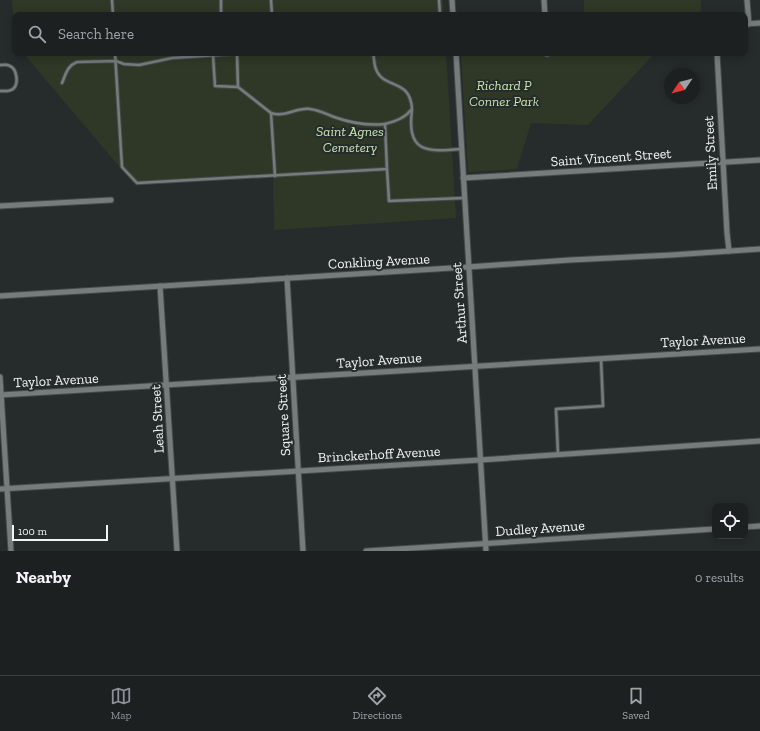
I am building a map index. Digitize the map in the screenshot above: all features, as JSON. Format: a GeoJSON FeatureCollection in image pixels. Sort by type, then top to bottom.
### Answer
{"type":"FeatureCollection","features":[{"type":"Feature","properties":{"kind":"street"},"geometry":{"type":"LineString","coordinates":[[452,0],[453,12]]}},
{"type":"Feature","properties":{"kind":"street"},"geometry":{"type":"LineString","coordinates":[[544,0],[545,12]]}},
{"type":"Feature","properties":{"kind":"street"},"geometry":{"type":"LineString","coordinates":[[747,0],[747,12]]}},
{"type":"Feature","properties":{"kind":"street"},"geometry":{"type":"LineString","coordinates":[[748,24],[760,23]]}},
{"type":"Feature","properties":{"kind":"street","name":"Arthur Street"},"geometry":{"type":"LineString","coordinates":[[456,56],[486,551]]}},
{"type":"Feature","properties":{"kind":"street","name":"Emily Street"},"geometry":{"type":"LineString","coordinates":[[717,56],[722,162],[729,251]]}},
{"type":"Feature","properties":{"kind":"street","name":"Saint Vincent Street"},"geometry":{"type":"LineString","coordinates":[[463,178],[760,160]]}},
{"type":"Feature","properties":{"kind":"street"},"geometry":{"type":"LineString","coordinates":[[0,206],[110,200]]}},
{"type":"Feature","properties":{"kind":"street","name":"Conkling Avenue"},"geometry":{"type":"LineString","coordinates":[[0,296],[760,249]]}},
{"type":"Feature","properties":{"kind":"street","name":"Square Street"},"geometry":{"type":"LineString","coordinates":[[287,278],[303,551]]}},
{"type":"Feature","properties":{"kind":"street","name":"Leah Street"},"geometry":{"type":"LineString","coordinates":[[160,286],[177,551]]}},
{"type":"Feature","properties":{"kind":"street","name":"Taylor Avenue"},"geometry":{"type":"LineString","coordinates":[[1,395],[760,349]]}},
{"type":"Feature","properties":{"kind":"street"},"geometry":{"type":"LineString","coordinates":[[0,377],[11,551]]}},
{"type":"Feature","properties":{"kind":"street","name":"Brinckerhoff Avenue"},"geometry":{"type":"LineString","coordinates":[[0,489],[480,460],[760,441]]}},
{"type":"Feature","properties":{"kind":"street"},"geometry":{"type":"LineString","coordinates":[[748,527],[760,526]]}},
{"type":"Feature","properties":{"kind":"street","name":"Dudley Avenue"},"geometry":{"type":"LineString","coordinates":[[366,551],[712,529]]}},
{"type":"Feature","properties":{"kind":"lane"},"geometry":{"type":"LineString","coordinates":[[112,0],[113,12]]}},
{"type":"Feature","properties":{"kind":"lane"},"geometry":{"type":"LineString","coordinates":[[221,0],[222,12]]}},
{"type":"Feature","properties":{"kind":"lane"},"geometry":{"type":"LineString","coordinates":[[271,0],[272,12]]}},
{"type":"Feature","properties":{"kind":"lane"},"geometry":{"type":"LineString","coordinates":[[439,0],[440,12]]}},
{"type":"Feature","properties":{"kind":"lane"},"geometry":{"type":"LineString","coordinates":[[115,56],[122,166],[136,183],[387,169]]}},
{"type":"Feature","properties":{"kind":"lane"},"geometry":{"type":"LineString","coordinates":[[62,83],[67,69],[72,64],[77,62],[116,61],[124,64],[139,65],[172,58],[199,56]]}},
{"type":"Feature","properties":{"kind":"lane"},"geometry":{"type":"LineString","coordinates":[[213,56],[215,86],[238,87],[271,113],[284,114],[302,109],[309,109],[321,111],[348,122],[360,125],[385,124],[402,118],[412,109]]}},
{"type":"Feature","properties":{"kind":"lane"},"geometry":{"type":"LineString","coordinates":[[236,56],[238,87]]}},
{"type":"Feature","properties":{"kind":"lane"},"geometry":{"type":"LineString","coordinates":[[373,56],[375,67],[378,72],[386,81],[404,89],[412,101],[411,132],[416,142],[423,149],[434,151],[461,149]]}},
{"type":"Feature","properties":{"kind":"lane"},"geometry":{"type":"LineString","coordinates":[[0,65],[8,65],[13,68],[17,82],[15,87],[10,90],[0,90]]}},
{"type":"Feature","properties":{"kind":"lane"},"geometry":{"type":"LineString","coordinates":[[271,113],[275,176]]}},
{"type":"Feature","properties":{"kind":"lane"},"geometry":{"type":"LineString","coordinates":[[385,124],[389,201],[464,198]]}},
{"type":"Feature","properties":{"kind":"lane"},"geometry":{"type":"LineString","coordinates":[[558,455],[556,409],[603,406],[601,359]]}},
{"type":"Feature","properties":{"kind":"green space"},"geometry":{"type":"Polygon","coordinates":[[[12,0],[443,0],[444,12],[13,12],[12,0]]]}},
{"type":"Feature","properties":{"kind":"green space"},"geometry":{"type":"Polygon","coordinates":[[[584,0],[701,0],[701,12],[584,12],[584,0]]]}},
{"type":"Feature","properties":{"kind":"green space","name":"Saint Agnes Cemetery"},"geometry":{"type":"Polygon","coordinates":[[[26,56],[446,56],[456,218],[274,230],[273,177],[133,183],[26,56]]]}},
{"type":"Feature","properties":{"kind":"green space","name":"Richard P Conner Park"},"geometry":{"type":"Polygon","coordinates":[[[461,56],[652,56],[588,125],[531,123],[517,169],[468,172],[461,56]]]}}]}
